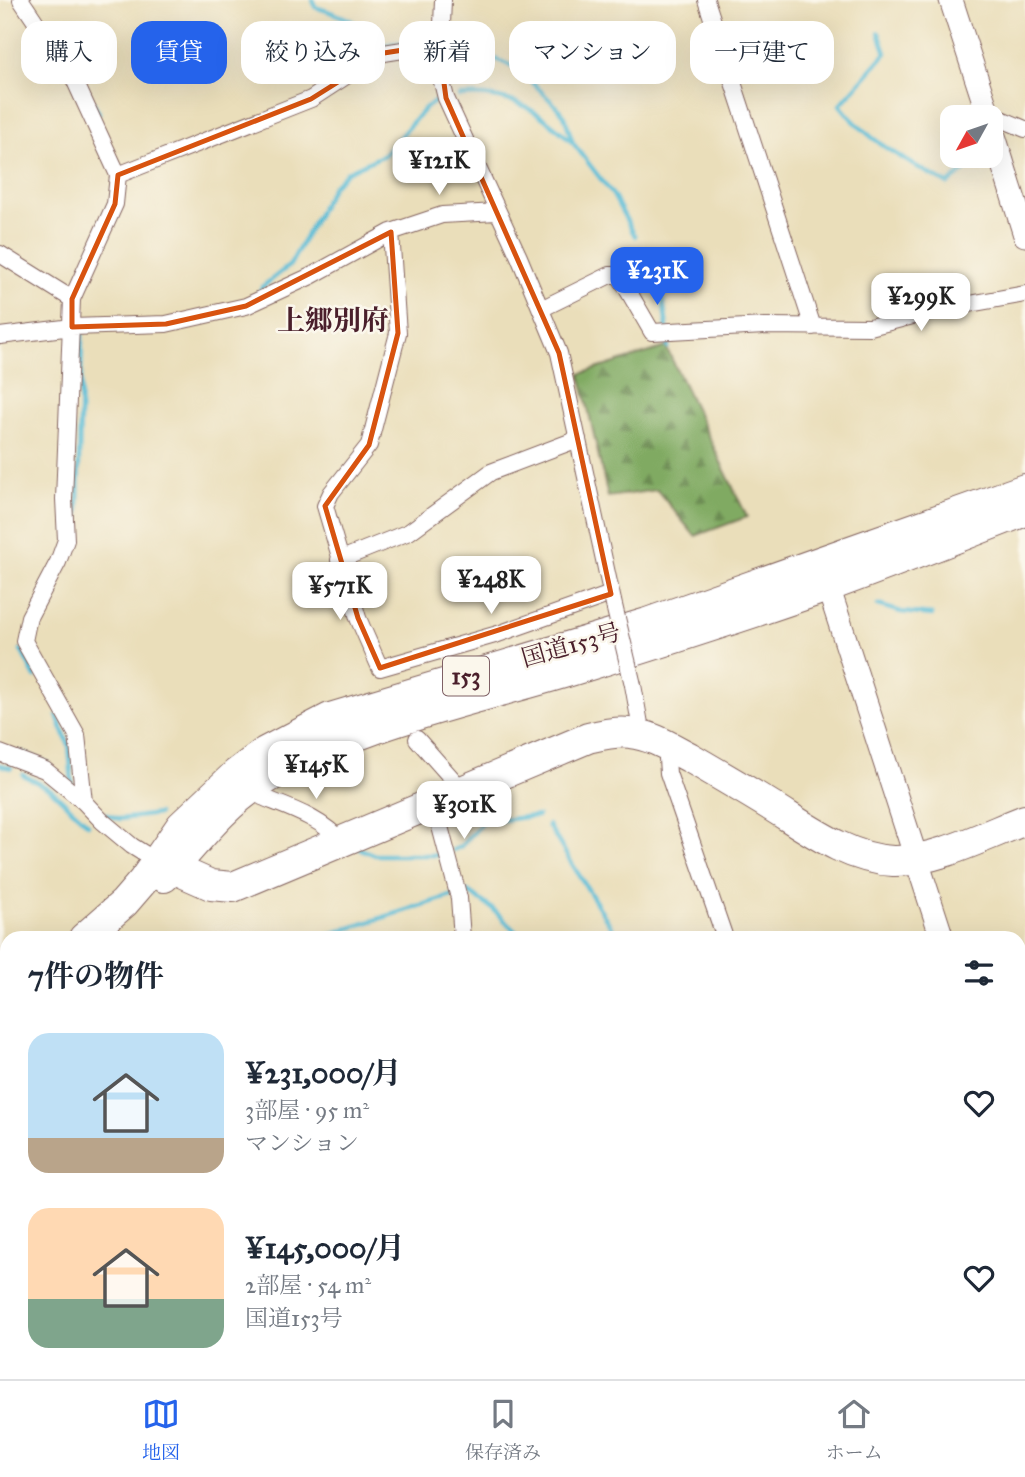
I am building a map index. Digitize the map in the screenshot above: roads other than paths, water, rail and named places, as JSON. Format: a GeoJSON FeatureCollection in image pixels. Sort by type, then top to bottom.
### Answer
{"type":"FeatureCollection","features":[{"type":"Feature","properties":{"kind":"highway","name":"国道153号"},"geometry":{"type":"LineString","coordinates":[[824,574],[1025,489]]}},
{"type":"Feature","properties":{"kind":"highway","name":"国道153号"},"geometry":{"type":"LineString","coordinates":[[104,931],[164,865],[181,826],[237,773],[265,752],[330,718],[395,696],[824,574],[1025,511]]}},
{"type":"Feature","properties":{"kind":"highway"},"geometry":{"type":"LineString","coordinates":[[164,865],[211,886],[233,887],[588,738],[607,733],[642,735],[673,749],[836,845],[886,860],[916,859],[1025,820]]}},
{"type":"Feature","properties":{"kind":"highway","name":"国道153号"},"geometry":{"type":"LineString","coordinates":[[92,931],[143,881],[164,865]]}},
{"type":"Feature","properties":{"kind":"street"},"geometry":{"type":"LineString","coordinates":[[21,0],[74,79],[118,175],[115,204],[72,299],[64,499],[66,540],[58,562],[29,617],[24,641],[77,735],[84,802]]}},
{"type":"Feature","properties":{"kind":"street"},"geometry":{"type":"LineString","coordinates":[[442,21],[443,0]]}},
{"type":"Feature","properties":{"kind":"street"},"geometry":{"type":"LineString","coordinates":[[706,0],[813,327]]}},
{"type":"Feature","properties":{"kind":"street"},"geometry":{"type":"LineString","coordinates":[[951,0],[985,105]]}},
{"type":"Feature","properties":{"kind":"street"},"geometry":{"type":"LineString","coordinates":[[118,175],[311,99],[369,61],[384,53],[399,50]]}},
{"type":"Feature","properties":{"kind":"street"},"geometry":{"type":"LineString","coordinates":[[442,84],[446,98],[559,353],[642,735]]}},
{"type":"Feature","properties":{"kind":"street"},"geometry":{"type":"LineString","coordinates":[[1003,122],[1025,129]]}},
{"type":"Feature","properties":{"kind":"street"},"geometry":{"type":"LineString","coordinates":[[1003,164],[1025,235]]}},
{"type":"Feature","properties":{"kind":"street"},"geometry":{"type":"LineString","coordinates":[[0,336],[72,327],[166,324],[246,306],[311,276],[391,233],[442,215],[496,212]]}},
{"type":"Feature","properties":{"kind":"street"},"geometry":{"type":"LineString","coordinates":[[391,233],[398,333],[369,444],[331,493],[325,506],[358,618],[380,668],[612,597]]}},
{"type":"Feature","properties":{"kind":"street"},"geometry":{"type":"LineString","coordinates":[[0,254],[72,299]]}},
{"type":"Feature","properties":{"kind":"street"},"geometry":{"type":"LineString","coordinates":[[541,309],[610,275],[619,275],[652,332],[680,332],[703,328],[870,327],[936,310],[1025,294]]}},
{"type":"Feature","properties":{"kind":"street"},"geometry":{"type":"LineString","coordinates":[[339,560],[409,532],[491,472],[578,439]]}},
{"type":"Feature","properties":{"kind":"street"},"geometry":{"type":"LineString","coordinates":[[824,574],[940,931]]}},
{"type":"Feature","properties":{"kind":"street"},"geometry":{"type":"LineString","coordinates":[[417,739],[463,791]]}},
{"type":"Feature","properties":{"kind":"street"},"geometry":{"type":"LineString","coordinates":[[673,749],[667,759],[668,772],[723,931]]}},
{"type":"Feature","properties":{"kind":"street"},"geometry":{"type":"LineString","coordinates":[[0,753],[45,770],[122,838],[164,865]]}},
{"type":"Feature","properties":{"kind":"street"},"geometry":{"type":"LineString","coordinates":[[262,797],[316,821],[334,832],[342,843]]}},
{"type":"Feature","properties":{"kind":"street"},"geometry":{"type":"LineString","coordinates":[[435,804],[457,893],[462,931]]}},
{"type":"Feature","properties":{"kind":"waterway"},"geometry":{"type":"LineString","coordinates":[[313,0],[315,7],[352,21],[383,45],[399,43]]}},
{"type":"Feature","properties":{"kind":"waterway"},"geometry":{"type":"LineString","coordinates":[[879,33],[886,53],[840,105],[876,140],[948,184],[967,168]]}},
{"type":"Feature","properties":{"kind":"waterway"},"geometry":{"type":"LineString","coordinates":[[495,59],[519,69],[564,115],[573,143],[613,195],[635,236]]}},
{"type":"Feature","properties":{"kind":"waterway"},"geometry":{"type":"LineString","coordinates":[[459,96],[493,97],[521,105],[534,111],[572,142]]}},
{"type":"Feature","properties":{"kind":"waterway"},"geometry":{"type":"LineString","coordinates":[[258,294],[262,287],[290,265],[333,186],[347,172],[384,155],[425,108],[439,99]]}},
{"type":"Feature","properties":{"kind":"waterway"},"geometry":{"type":"LineString","coordinates":[[93,102],[99,113]]}},
{"type":"Feature","properties":{"kind":"waterway"},"geometry":{"type":"LineString","coordinates":[[643,251],[660,281],[667,327]]}},
{"type":"Feature","properties":{"kind":"waterway"},"geometry":{"type":"LineString","coordinates":[[81,299],[82,319]]}},
{"type":"Feature","properties":{"kind":"waterway"},"geometry":{"type":"LineString","coordinates":[[77,544],[82,333]]}},
{"type":"Feature","properties":{"kind":"waterway"},"geometry":{"type":"LineString","coordinates":[[667,339],[668,347]]}},
{"type":"Feature","properties":{"kind":"waterway"},"geometry":{"type":"LineString","coordinates":[[878,605],[901,612],[932,615]]}},
{"type":"Feature","properties":{"kind":"waterway"},"geometry":{"type":"LineString","coordinates":[[21,650],[35,677]]}},
{"type":"Feature","properties":{"kind":"waterway"},"geometry":{"type":"LineString","coordinates":[[57,716],[69,746],[72,783]]}},
{"type":"Feature","properties":{"kind":"waterway"},"geometry":{"type":"LineString","coordinates":[[20,752],[47,763]]}},
{"type":"Feature","properties":{"kind":"waterway"},"geometry":{"type":"LineString","coordinates":[[0,765],[11,768]]}},
{"type":"Feature","properties":{"kind":"waterway"},"geometry":{"type":"LineString","coordinates":[[23,775],[51,790],[88,824]]}},
{"type":"Feature","properties":{"kind":"waterway"},"geometry":{"type":"LineString","coordinates":[[105,814],[120,819],[158,814]]}},
{"type":"Feature","properties":{"kind":"waterway"},"geometry":{"type":"LineString","coordinates":[[453,850],[460,847],[485,820],[538,816]]}},
{"type":"Feature","properties":{"kind":"waterway"},"geometry":{"type":"LineString","coordinates":[[548,825],[614,931]]}},
{"type":"Feature","properties":{"kind":"waterway"},"geometry":{"type":"LineString","coordinates":[[356,847],[375,855],[441,855]]}},
{"type":"Feature","properties":{"kind":"waterway"},"geometry":{"type":"LineString","coordinates":[[340,931],[467,891],[493,909],[515,931]]}},
{"type":"Feature","properties":{"kind":"district","name":"上郷別府"},"geometry":{"type":"Point","coordinates":[333,320]}}]}
